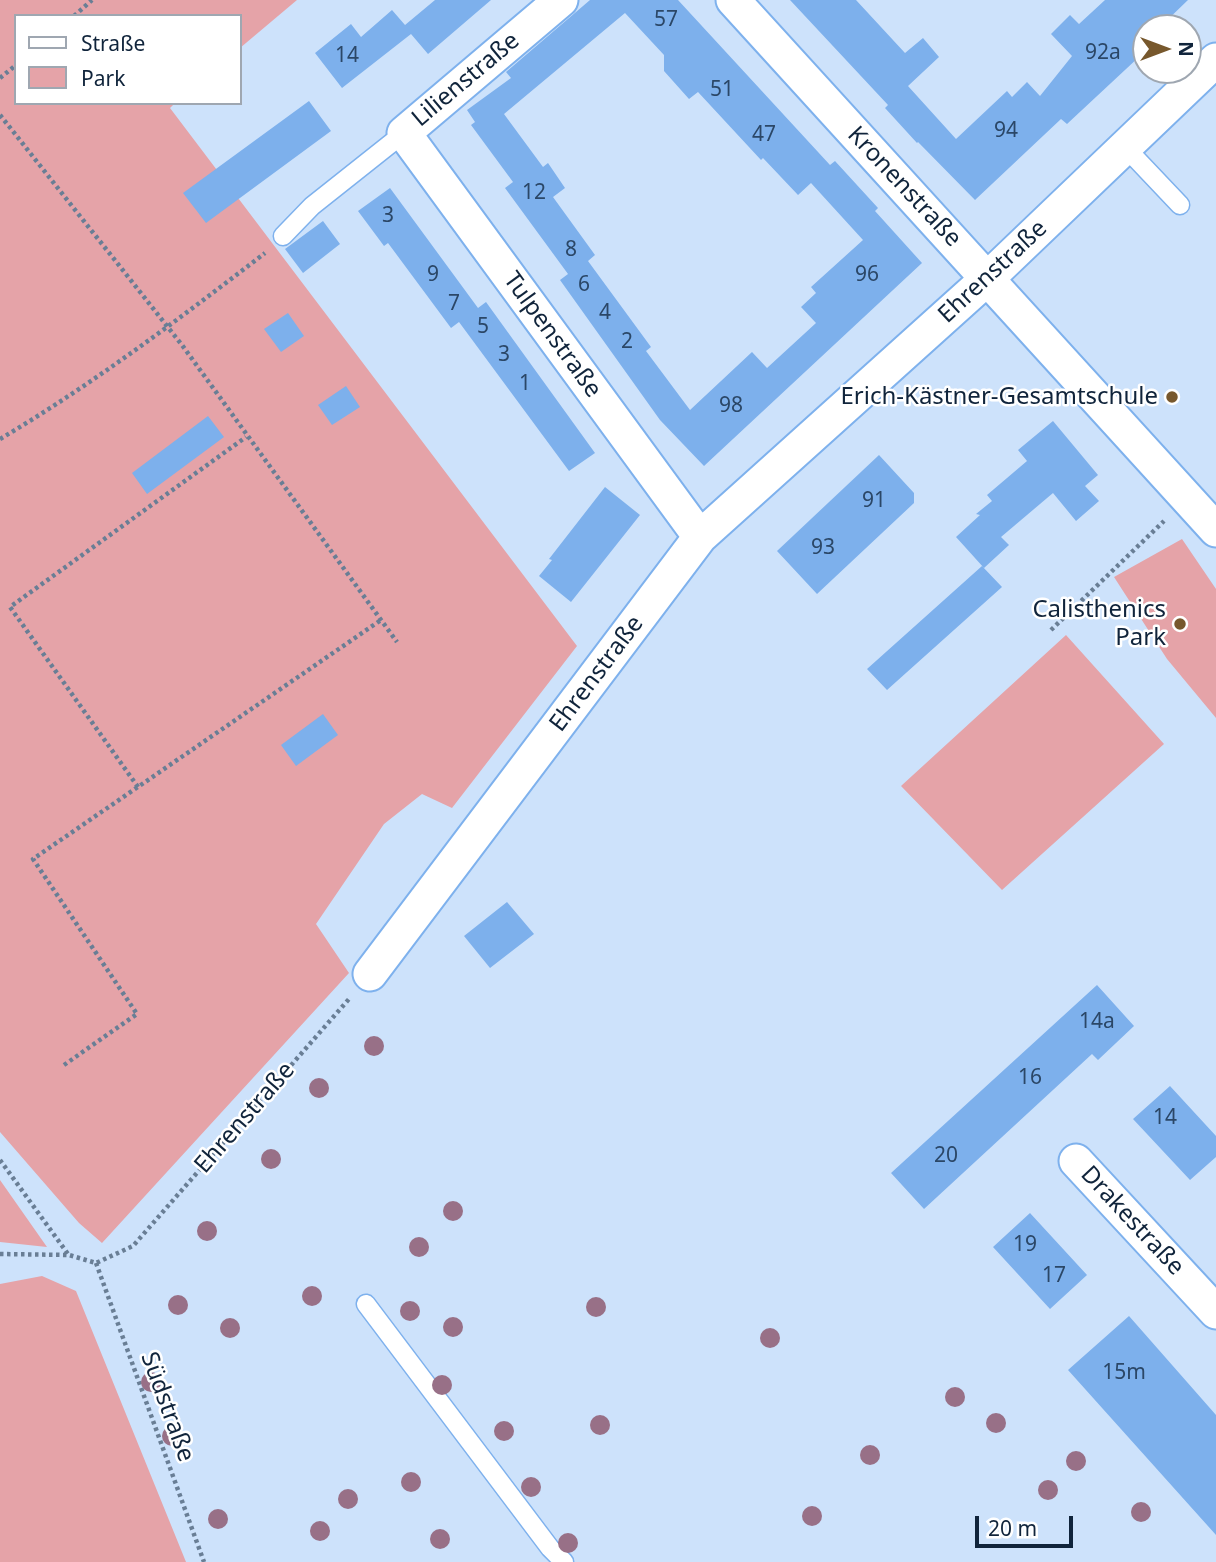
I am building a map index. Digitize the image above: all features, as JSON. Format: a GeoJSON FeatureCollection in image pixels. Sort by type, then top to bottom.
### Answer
{"type":"FeatureCollection","features":[{"type":"Feature","properties":{"kind":"street","name":"Lilienstraße"},"geometry":{"type":"LineString","coordinates":[[404,133],[561,0]]}},
{"type":"Feature","properties":{"kind":"street","name":"Kronenstraße"},"geometry":{"type":"LineString","coordinates":[[733,0],[1216,530]]}},
{"type":"Feature","properties":{"kind":"street","name":"Ehrenstraße"},"geometry":{"type":"LineString","coordinates":[[370,974],[700,537],[988,278],[1216,60]]}},
{"type":"Feature","properties":{"kind":"street","name":"Tulpenstraße"},"geometry":{"type":"LineString","coordinates":[[404,133],[700,537]]}},
{"type":"Feature","properties":{"kind":"street","name":"Drakestraße"},"geometry":{"type":"LineString","coordinates":[[1076,1161],[1216,1312]]}},
{"type":"Feature","properties":{"kind":"lane"},"geometry":{"type":"LineString","coordinates":[[283,236],[312,206],[404,133]]}},
{"type":"Feature","properties":{"kind":"lane"},"geometry":{"type":"LineString","coordinates":[[1125,147],[1180,205]]}},
{"type":"Feature","properties":{"kind":"lane"},"geometry":{"type":"LineString","coordinates":[[366,1304],[550,1548],[564,1562]]}},
{"type":"Feature","properties":{"kind":"path"},"geometry":{"type":"LineString","coordinates":[[76,14],[92,0]]}},
{"type":"Feature","properties":{"kind":"path"},"geometry":{"type":"LineString","coordinates":[[0,78],[14,67]]}},
{"type":"Feature","properties":{"kind":"path"},"geometry":{"type":"LineString","coordinates":[[0,115],[182,345],[246,437],[397,642]]}},
{"type":"Feature","properties":{"kind":"path"},"geometry":{"type":"LineString","coordinates":[[0,439],[75,393],[167,328],[283,236]]}},
{"type":"Feature","properties":{"kind":"path"},"geometry":{"type":"LineString","coordinates":[[138,787],[10,607],[246,437]]}},
{"type":"Feature","properties":{"kind":"path"},"geometry":{"type":"LineString","coordinates":[[1051,630],[1188,499]]}},
{"type":"Feature","properties":{"kind":"path"},"geometry":{"type":"LineString","coordinates":[[64,1065],[137,1014],[33,859],[381,620]]}},
{"type":"Feature","properties":{"kind":"path","name":"Ehrenstraße"},"geometry":{"type":"LineString","coordinates":[[96,1263],[134,1246],[370,974]]}},
{"type":"Feature","properties":{"kind":"path"},"geometry":{"type":"LineString","coordinates":[[0,1160],[69,1255]]}},
{"type":"Feature","properties":{"kind":"path"},"geometry":{"type":"LineString","coordinates":[[0,1254],[69,1255],[96,1263]]}},
{"type":"Feature","properties":{"kind":"path","name":"Südstraße"},"geometry":{"type":"LineString","coordinates":[[96,1263],[204,1562]]}},
{"type":"Feature","properties":{"kind":"green space"},"geometry":{"type":"Polygon","coordinates":[[[0,0],[297,0],[242,46],[242,14],[14,14],[14,105],[173,105],[170,108],[577,646],[452,808],[422,794],[384,824],[316,924],[349,973],[102,1243],[79,1223],[0,1132],[0,0]]]}},
{"type":"Feature","properties":{"kind":"green space","name":"Calisthenics Park"},"geometry":{"type":"Polygon","coordinates":[[[1182,539],[1216,589],[1216,718],[1167,659],[1114,577],[1182,539]]]}},
{"type":"Feature","properties":{"kind":"green space"},"geometry":{"type":"Polygon","coordinates":[[[1066,635],[1164,744],[1002,890],[901,786],[1066,635]]]}},
{"type":"Feature","properties":{"kind":"green space"},"geometry":{"type":"Polygon","coordinates":[[[0,1180],[47,1247],[0,1242],[0,1180]]]}},
{"type":"Feature","properties":{"kind":"green space"},"geometry":{"type":"Polygon","coordinates":[[[42,1276],[76,1291],[186,1562],[0,1562],[0,1284],[42,1276]]]}},
{"type":"Feature","properties":{"kind":"building"},"geometry":{"type":"Polygon","coordinates":[[[435,0],[491,0],[428,54],[411,34],[342,88],[315,53],[351,24],[361,37],[392,10],[405,25],[435,0]]]}},
{"type":"Feature","properties":{"kind":"building"},"geometry":{"type":"Polygon","coordinates":[[[590,0],[678,0],[830,165],[835,161],[878,208],[875,211],[922,263],[704,466],[660,420],[560,280],[568,274],[505,188],[513,182],[471,125],[475,122],[467,110],[511,78],[506,72],[590,0]],[[625,13],[504,114],[543,167],[548,163],[565,188],[553,197],[595,255],[588,261],[651,347],[646,351],[690,410],[752,352],[767,368],[816,323],[801,307],[816,293],[811,287],[863,240],[811,183],[798,195],[763,158],[761,160],[698,92],[689,99],[664,71],[664,55],[625,13]]]}},
{"type":"Feature","properties":{"kind":"building"},"geometry":{"type":"Polygon","coordinates":[[[790,0],[856,0],[905,53],[923,38],[939,57],[908,86],[956,139],[1007,91],[1012,97],[1027,82],[1040,96],[1072,56],[1051,34],[1070,15],[1079,24],[1105,0],[1188,0],[1174,14],[1132,14],[1132,63],[1067,124],[1061,119],[975,200],[917,143],[885,108],[888,105],[790,0]]]}},
{"type":"Feature","properties":{"kind":"building"},"geometry":{"type":"Polygon","coordinates":[[[309,101],[331,131],[206,223],[183,193],[309,101]]]}},
{"type":"Feature","properties":{"kind":"building"},"geometry":{"type":"Polygon","coordinates":[[[390,188],[478,308],[486,302],[595,453],[569,471],[459,322],[451,328],[388,243],[384,246],[358,211],[390,188]]]}},
{"type":"Feature","properties":{"kind":"building"},"geometry":{"type":"Polygon","coordinates":[[[323,221],[340,244],[303,273],[285,249],[323,221]]]}},
{"type":"Feature","properties":{"kind":"building"},"geometry":{"type":"Polygon","coordinates":[[[288,313],[304,336],[281,352],[264,329],[288,313]]]}},
{"type":"Feature","properties":{"kind":"building"},"geometry":{"type":"Polygon","coordinates":[[[346,386],[360,407],[332,425],[318,405],[346,386]]]}},
{"type":"Feature","properties":{"kind":"building"},"geometry":{"type":"Polygon","coordinates":[[[208,416],[224,437],[147,494],[132,473],[208,416]]]}},
{"type":"Feature","properties":{"kind":"building"},"geometry":{"type":"Polygon","coordinates":[[[1053,421],[1098,475],[1085,486],[1099,501],[1076,521],[1053,493],[1001,537],[1009,545],[984,568],[956,537],[980,515],[976,514],[992,501],[987,495],[1027,461],[1018,450],[1053,421]]]}},
{"type":"Feature","properties":{"kind":"building"},"geometry":{"type":"Polygon","coordinates":[[[879,455],[914,493],[914,503],[817,594],[777,551],[879,455]]]}},
{"type":"Feature","properties":{"kind":"building"},"geometry":{"type":"Polygon","coordinates":[[[605,487],[640,515],[571,602],[539,576],[605,487]]]}},
{"type":"Feature","properties":{"kind":"building"},"geometry":{"type":"Polygon","coordinates":[[[982,566],[1002,587],[887,690],[867,669],[982,566]]]}},
{"type":"Feature","properties":{"kind":"building"},"geometry":{"type":"Polygon","coordinates":[[[323,714],[338,735],[296,766],[281,745],[323,714]]]}},
{"type":"Feature","properties":{"kind":"building"},"geometry":{"type":"Polygon","coordinates":[[[507,902],[534,934],[490,968],[464,936],[507,902]]]}},
{"type":"Feature","properties":{"kind":"building"},"geometry":{"type":"Polygon","coordinates":[[[1097,985],[1134,1026],[1098,1060],[1092,1054],[924,1209],[891,1173],[1097,985]]]}},
{"type":"Feature","properties":{"kind":"building"},"geometry":{"type":"Polygon","coordinates":[[[1170,1086],[1216,1136],[1216,1157],[1190,1180],[1133,1119],[1170,1086]]]}},
{"type":"Feature","properties":{"kind":"building"},"geometry":{"type":"Polygon","coordinates":[[[1030,1213],[1087,1275],[1050,1309],[993,1247],[1030,1213]]]}},
{"type":"Feature","properties":{"kind":"building"},"geometry":{"type":"Polygon","coordinates":[[[1129,1316],[1216,1415],[1216,1535],[1068,1370],[1129,1316]]]}},
{"type":"Feature","properties":{"kind":"place","name":"Erich-Kästner-Gesamtschule"},"geometry":{"type":"Point","coordinates":[1172,397]}},
{"type":"Feature","properties":{"kind":"place","name":"Calisthenics Park"},"geometry":{"type":"Point","coordinates":[1180,624]}}]}
